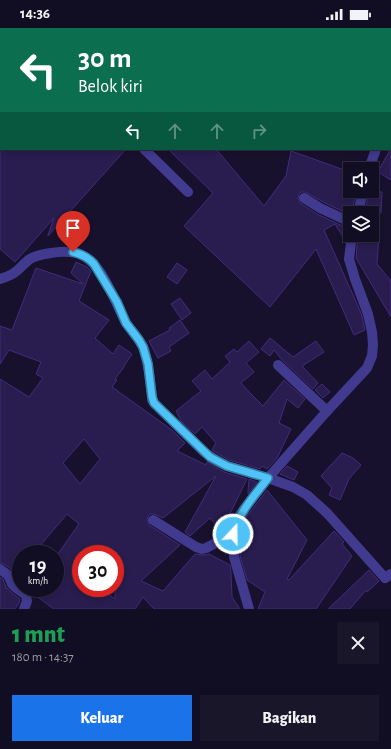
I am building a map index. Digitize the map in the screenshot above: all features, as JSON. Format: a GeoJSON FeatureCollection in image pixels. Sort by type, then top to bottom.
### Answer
{"type":"FeatureCollection","features":[{"type":"Feature","properties":{"kind":"street"},"geometry":{"type":"LineString","coordinates":[[145,150],[188,192]]}},
{"type":"Feature","properties":{"kind":"street"},"geometry":{"type":"LineString","coordinates":[[371,162],[376,150]]}},
{"type":"Feature","properties":{"kind":"street"},"geometry":{"type":"LineString","coordinates":[[304,198],[320,208],[343,219]]}},
{"type":"Feature","properties":{"kind":"street"},"geometry":{"type":"LineString","coordinates":[[249,609],[234,557],[233,534],[241,513],[268,478],[367,368],[372,356],[372,332],[368,314],[349,259],[351,242]]}},
{"type":"Feature","properties":{"kind":"street"},"geometry":{"type":"LineString","coordinates":[[0,279],[14,273],[32,258],[41,255],[73,252],[91,260],[117,302],[126,323],[143,347],[148,364],[154,403],[210,457],[227,466],[268,478],[303,492],[327,512],[385,578],[391,574]]}},
{"type":"Feature","properties":{"kind":"street"},"geometry":{"type":"LineString","coordinates":[[278,365],[327,411]]}},
{"type":"Feature","properties":{"kind":"street"},"geometry":{"type":"LineString","coordinates":[[153,520],[196,547],[202,549],[233,534]]}},
{"type":"Feature","properties":{"kind":"street"},"geometry":{"type":"LineString","coordinates":[[0,569],[8,575],[12,584],[16,588],[26,595],[27,601],[24,609]]}},
{"type":"Feature","properties":{"kind":"building"},"geometry":{"type":"Polygon","coordinates":[[[0,150],[125,150],[48,236],[54,218],[15,262],[0,249],[0,150]]]}},
{"type":"Feature","properties":{"kind":"building"},"geometry":{"type":"Polygon","coordinates":[[[169,150],[217,150],[264,206],[286,176],[291,151],[343,170],[343,198],[355,198],[353,206],[343,206],[343,212],[305,192],[301,192],[298,198],[300,203],[317,214],[343,226],[343,237],[335,224],[324,230],[358,306],[365,330],[354,335],[316,249],[270,307],[184,226],[213,193],[169,150]]]}},
{"type":"Feature","properties":{"kind":"building"},"geometry":{"type":"Polygon","coordinates":[[[390,150],[391,150],[391,180],[379,173],[390,150]]]}},
{"type":"Feature","properties":{"kind":"building"},"geometry":{"type":"Polygon","coordinates":[[[379,192],[382,192],[381,213],[379,213],[379,206],[366,206],[368,198],[379,198],[379,192]]]}},
{"type":"Feature","properties":{"kind":"building"},"geometry":{"type":"Polygon","coordinates":[[[357,242],[379,242],[377,264],[391,281],[391,317],[356,258],[357,242]]]}},
{"type":"Feature","properties":{"kind":"building"},"geometry":{"type":"Polygon","coordinates":[[[76,262],[87,267],[91,271],[79,301],[109,320],[95,338],[113,354],[119,345],[132,354],[115,379],[117,380],[112,387],[172,430],[185,443],[177,451],[206,465],[207,462],[224,472],[247,479],[225,524],[220,521],[217,526],[210,518],[190,536],[185,532],[216,476],[163,518],[150,514],[147,520],[149,525],[180,545],[141,581],[163,591],[195,554],[209,554],[230,565],[232,597],[240,609],[154,609],[143,597],[135,609],[54,609],[38,597],[64,597],[64,545],[79,524],[67,514],[41,545],[12,545],[12,570],[0,563],[0,379],[29,397],[43,378],[36,374],[41,362],[9,350],[0,364],[0,326],[12,330],[36,268],[83,284],[71,273],[76,262]],[[84,439],[63,463],[80,484],[100,459],[84,439]]]}},
{"type":"Feature","properties":{"kind":"building"},"geometry":{"type":"Polygon","coordinates":[[[177,263],[187,270],[177,284],[167,277],[177,263]]]}},
{"type":"Feature","properties":{"kind":"building"},"geometry":{"type":"Polygon","coordinates":[[[180,298],[191,313],[182,320],[171,304],[180,298]]]}},
{"type":"Feature","properties":{"kind":"building"},"geometry":{"type":"Polygon","coordinates":[[[180,320],[189,333],[169,347],[171,351],[158,358],[149,341],[170,330],[169,328],[180,320]]]}},
{"type":"Feature","properties":{"kind":"building"},"geometry":{"type":"Polygon","coordinates":[[[270,338],[293,357],[316,341],[324,352],[302,366],[318,383],[313,389],[282,360],[274,350],[270,356],[261,349],[270,338]]]}},
{"type":"Feature","properties":{"kind":"building"},"geometry":{"type":"Polygon","coordinates":[[[249,341],[259,352],[246,363],[254,372],[241,383],[252,395],[263,406],[284,380],[305,399],[298,408],[287,399],[279,423],[291,429],[277,458],[267,469],[262,466],[260,469],[229,460],[212,450],[216,443],[202,427],[195,434],[181,421],[176,411],[201,391],[192,381],[205,370],[212,379],[230,362],[225,356],[234,349],[237,352],[249,341]]]}},
{"type":"Feature","properties":{"kind":"building"},"geometry":{"type":"Polygon","coordinates":[[[322,384],[330,392],[323,398],[315,390],[322,384]]]}},
{"type":"Feature","properties":{"kind":"building"},"geometry":{"type":"Polygon","coordinates":[[[342,453],[353,458],[361,465],[349,479],[340,500],[329,495],[332,488],[321,476],[342,453]]]}},
{"type":"Feature","properties":{"kind":"building"},"geometry":{"type":"Polygon","coordinates":[[[287,466],[298,472],[294,480],[280,474],[287,466]]]}},
{"type":"Feature","properties":{"kind":"building"},"geometry":{"type":"Polygon","coordinates":[[[249,479],[257,482],[248,494],[248,491],[249,479]]]}},
{"type":"Feature","properties":{"kind":"building"},"geometry":{"type":"Polygon","coordinates":[[[267,490],[307,540],[287,579],[289,580],[334,531],[344,542],[342,544],[352,556],[316,609],[258,609],[265,592],[247,580],[240,552],[245,520],[267,490]]]}},
{"type":"Feature","properties":{"kind":"building"},"geometry":{"type":"Polygon","coordinates":[[[369,570],[379,581],[367,592],[366,590],[350,609],[328,609],[369,570]]]}},
{"type":"Feature","properties":{"kind":"building"},"geometry":{"type":"Polygon","coordinates":[[[0,577],[3,579],[5,588],[12,593],[12,597],[17,597],[20,599],[15,609],[0,609],[0,577]]]}},
{"type":"Feature","properties":{"kind":"route"},"geometry":{"type":"LineString","coordinates":[[73,252],[91,260],[94,264],[117,302],[126,323],[143,347],[148,364],[152,400],[154,403],[210,457],[227,466],[268,478],[241,513],[233,534]]}}]}
